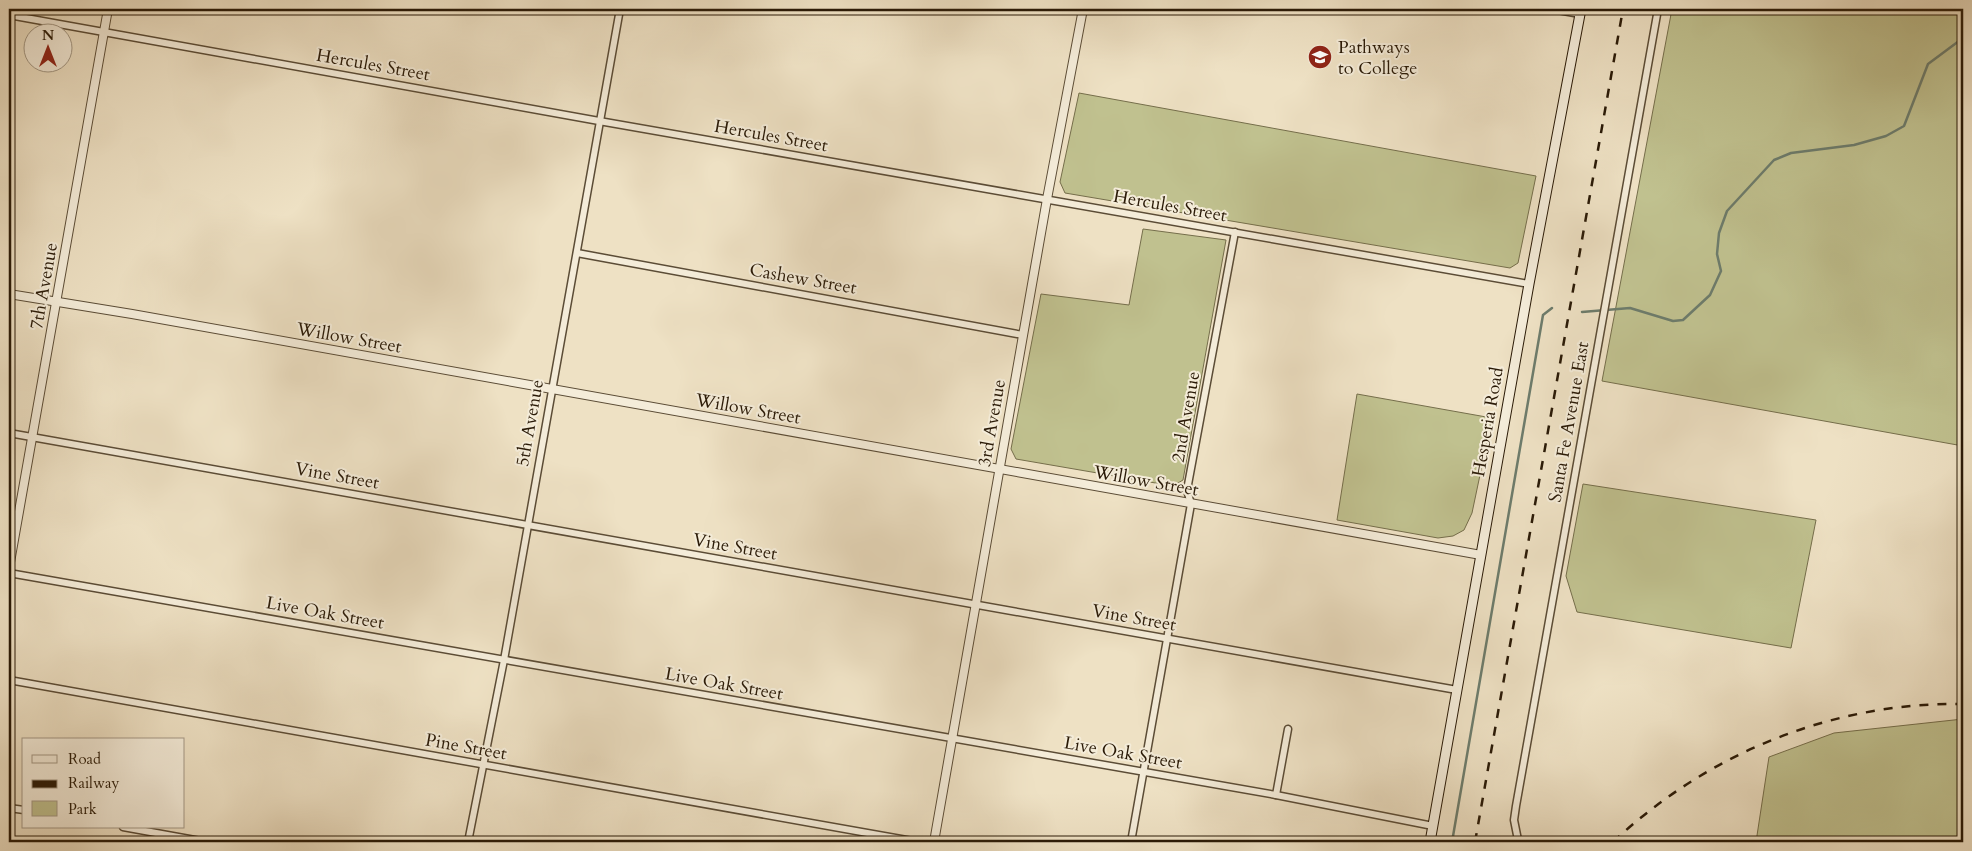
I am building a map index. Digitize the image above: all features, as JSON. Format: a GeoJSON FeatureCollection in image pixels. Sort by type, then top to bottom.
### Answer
{"type":"FeatureCollection","features":[{"type":"Feature","properties":{"kind":"main road","name":"Hesperia Road"},"geometry":{"type":"LineString","coordinates":[[1430,842],[1529,284],[1580,12]]}},
{"type":"Feature","properties":{"kind":"street","name":"7th Avenue"},"geometry":{"type":"LineString","coordinates":[[9,568],[108,9]]}},
{"type":"Feature","properties":{"kind":"street","name":"5th Avenue"},"geometry":{"type":"LineString","coordinates":[[468,842],[504,660],[620,9]]}},
{"type":"Feature","properties":{"kind":"street","name":"3rd Avenue"},"geometry":{"type":"LineString","coordinates":[[934,842],[1047,199],[1083,9]]}},
{"type":"Feature","properties":{"kind":"street"},"geometry":{"type":"LineString","coordinates":[[1552,9],[1580,12]]}},
{"type":"Feature","properties":{"kind":"street","name":"Santa Fe Avenue East"},"geometry":{"type":"LineString","coordinates":[[1518,840],[1514,820],[1516,806],[1658,9]]}},
{"type":"Feature","properties":{"kind":"street","name":"Hercules Street"},"geometry":{"type":"LineString","coordinates":[[9,14],[600,121],[1529,284]]}},
{"type":"Feature","properties":{"kind":"street","name":"2nd Avenue"},"geometry":{"type":"LineString","coordinates":[[1132,842],[1191,504],[1187,490],[1235,232]]}},
{"type":"Feature","properties":{"kind":"street","name":"Cashew Street"},"geometry":{"type":"LineString","coordinates":[[577,253],[1023,335]]}},
{"type":"Feature","properties":{"kind":"street","name":"Willow Street"},"geometry":{"type":"LineString","coordinates":[[9,294],[132,314],[1481,555]]}},
{"type":"Feature","properties":{"kind":"street","name":"Vine Street"},"geometry":{"type":"LineString","coordinates":[[9,433],[1457,690]]}},
{"type":"Feature","properties":{"kind":"street","name":"Live Oak Street"},"geometry":{"type":"LineString","coordinates":[[9,573],[1276,795],[1433,826]]}},
{"type":"Feature","properties":{"kind":"street","name":"Pine Street"},"geometry":{"type":"LineString","coordinates":[[9,680],[918,842]]}},
{"type":"Feature","properties":{"kind":"street"},"geometry":{"type":"LineString","coordinates":[[1276,795],[1288,729]]}},
{"type":"Feature","properties":{"kind":"street"},"geometry":{"type":"LineString","coordinates":[[9,808],[22,810]]}},
{"type":"Feature","properties":{"kind":"street"},"geometry":{"type":"LineString","coordinates":[[129,828],[206,842]]}},
{"type":"Feature","properties":{"kind":"green space"},"geometry":{"type":"Polygon","coordinates":[[[1672,9],[1963,9],[1963,446],[1602,381],[1672,9]]]}},
{"type":"Feature","properties":{"kind":"green space"},"geometry":{"type":"Polygon","coordinates":[[[1079,93],[1536,176],[1518,263],[1510,268],[1065,193],[1060,182],[1079,93]]]}},
{"type":"Feature","properties":{"kind":"green space"},"geometry":{"type":"Polygon","coordinates":[[[1143,229],[1226,240],[1183,480],[1173,486],[1016,459],[1011,449],[1041,294],[1129,305],[1143,229]]]}},
{"type":"Feature","properties":{"kind":"green space"},"geometry":{"type":"Polygon","coordinates":[[[1357,394],[1492,418],[1472,513],[1464,530],[1453,536],[1438,538],[1337,520],[1357,394]]]}},
{"type":"Feature","properties":{"kind":"green space"},"geometry":{"type":"Polygon","coordinates":[[[1583,484],[1816,520],[1791,648],[1577,612],[1566,576],[1583,484]]]}},
{"type":"Feature","properties":{"kind":"green space"},"geometry":{"type":"Polygon","coordinates":[[[1963,719],[1963,842],[1756,842],[1769,757],[1834,733],[1963,719]]]}},
{"type":"Feature","properties":{"kind":"waterway"},"geometry":{"type":"LineString","coordinates":[[1582,312],[1630,308],[1673,321],[1683,320],[1710,295],[1721,271],[1717,254],[1719,233],[1727,211],[1774,160],[1791,153],[1854,145],[1886,136],[1904,126],[1928,64],[1963,38]]}},
{"type":"Feature","properties":{"kind":"waterway"},"geometry":{"type":"LineString","coordinates":[[1452,842],[1543,315],[1552,308]]}},
{"type":"Feature","properties":{"kind":"railway"},"geometry":{"type":"LineString","coordinates":[[1475,842],[1623,9]]}},
{"type":"Feature","properties":{"kind":"railway"},"geometry":{"type":"LineString","coordinates":[[1613,842],[1650,810],[1689,783],[1731,759],[1775,739],[1820,723],[1867,712],[1915,706],[1963,704]]}},
{"type":"Feature","properties":{"kind":"place","name":"Pathways to College"},"geometry":{"type":"Point","coordinates":[1320,57]}}]}
